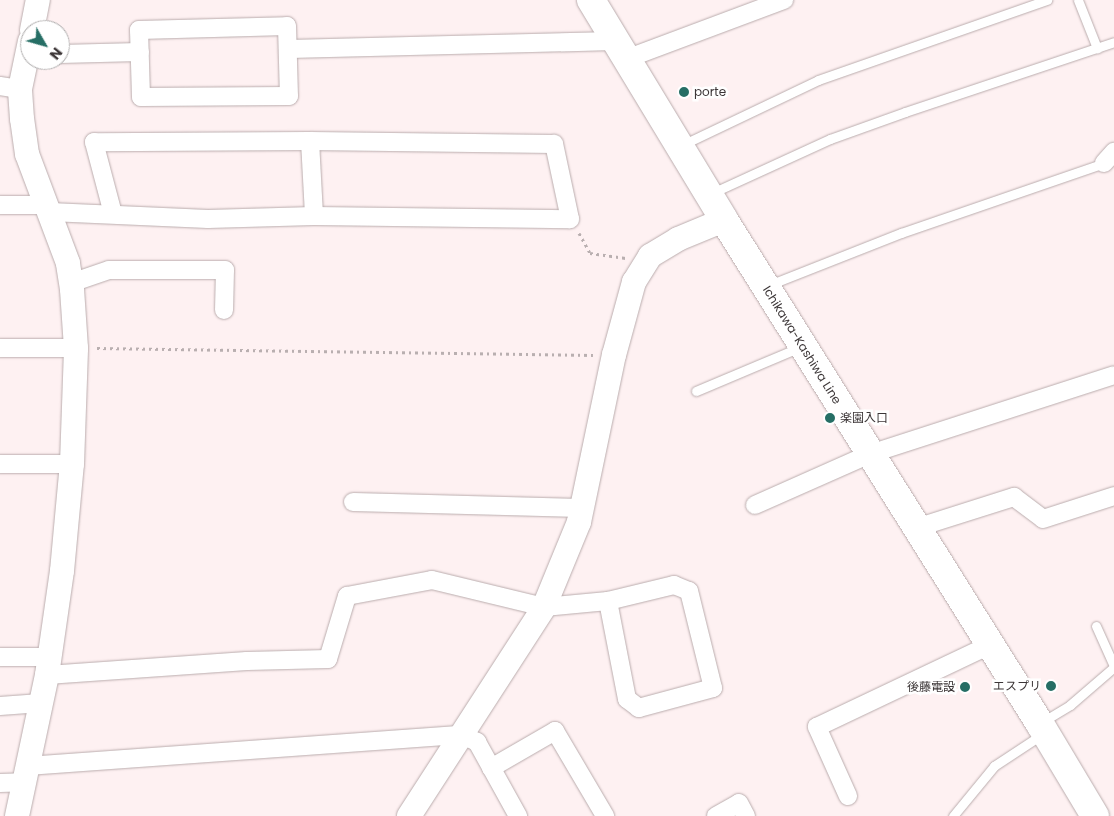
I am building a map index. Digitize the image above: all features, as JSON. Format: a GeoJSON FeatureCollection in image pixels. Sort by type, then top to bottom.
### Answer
{"type":"FeatureCollection","features":[{"type":"Feature","properties":{"kind":"main road","name":"Ichikawa-Kashiwa Line"},"geometry":{"type":"LineString","coordinates":[[591,0],[724,220],[1042,728],[1095,816]]}},
{"type":"Feature","properties":{"kind":"street"},"geometry":{"type":"LineString","coordinates":[[34,20],[38,0]]}},
{"type":"Feature","properties":{"kind":"street"},"geometry":{"type":"LineString","coordinates":[[289,49],[620,50],[784,0]]}},
{"type":"Feature","properties":{"kind":"street"},"geometry":{"type":"LineString","coordinates":[[287,26],[290,96],[142,97],[140,52],[139,30],[287,26]]}},
{"type":"Feature","properties":{"kind":"street"},"geometry":{"type":"LineString","coordinates":[[70,54],[140,52]]}},
{"type":"Feature","properties":{"kind":"street"},"geometry":{"type":"LineString","coordinates":[[17,816],[17,777],[41,703],[62,571],[72,464],[76,348],[68,263],[27,154],[10,88],[20,68]]}},
{"type":"Feature","properties":{"kind":"street"},"geometry":{"type":"LineString","coordinates":[[0,205],[112,214],[208,219],[314,216],[570,219],[554,144],[310,141],[94,142],[112,214]]}},
{"type":"Feature","properties":{"kind":"street"},"geometry":{"type":"LineString","coordinates":[[310,141],[314,216]]}},
{"type":"Feature","properties":{"kind":"street"},"geometry":{"type":"LineString","coordinates":[[410,815],[544,607],[579,522],[614,355],[634,282],[650,256],[678,239],[724,220]]}},
{"type":"Feature","properties":{"kind":"street"},"geometry":{"type":"LineString","coordinates":[[71,282],[109,270],[225,270],[224,310]]}},
{"type":"Feature","properties":{"kind":"street"},"geometry":{"type":"LineString","coordinates":[[0,348],[76,348]]}},
{"type":"Feature","properties":{"kind":"street"},"geometry":{"type":"LineString","coordinates":[[756,506],[870,454],[1114,375]]}},
{"type":"Feature","properties":{"kind":"street"},"geometry":{"type":"LineString","coordinates":[[0,464],[72,464]]}},
{"type":"Feature","properties":{"kind":"street"},"geometry":{"type":"LineString","coordinates":[[916,528],[1014,497],[1043,519],[1114,496]]}},
{"type":"Feature","properties":{"kind":"street"},"geometry":{"type":"LineString","coordinates":[[353,502],[582,508]]}},
{"type":"Feature","properties":{"kind":"street"},"geometry":{"type":"LineString","coordinates":[[0,657],[48,666],[247,660],[328,660],[347,596],[432,580],[544,607],[608,601],[674,585],[689,591],[713,688],[639,708],[627,699],[608,601]]}},
{"type":"Feature","properties":{"kind":"street"},"geometry":{"type":"LineString","coordinates":[[848,796],[817,727],[990,645]]}},
{"type":"Feature","properties":{"kind":"street"},"geometry":{"type":"LineString","coordinates":[[0,706],[41,703]]}},
{"type":"Feature","properties":{"kind":"street"},"geometry":{"type":"LineString","coordinates":[[491,768],[555,731],[605,816]]}},
{"type":"Feature","properties":{"kind":"street"},"geometry":{"type":"LineString","coordinates":[[17,777],[462,735],[477,742],[518,816]]}},
{"type":"Feature","properties":{"kind":"street"},"geometry":{"type":"LineString","coordinates":[[716,816],[739,803],[746,816]]}},
{"type":"Feature","properties":{"kind":"lane"},"geometry":{"type":"LineString","coordinates":[[679,146],[695,136],[818,80],[1047,0]]}},
{"type":"Feature","properties":{"kind":"lane"},"geometry":{"type":"LineString","coordinates":[[1078,0],[1097,48]]}},
{"type":"Feature","properties":{"kind":"lane"},"geometry":{"type":"LineString","coordinates":[[709,195],[830,139],[1114,42]]}},
{"type":"Feature","properties":{"kind":"lane"},"geometry":{"type":"LineString","coordinates":[[766,286],[901,233],[1109,158]]}},
{"type":"Feature","properties":{"kind":"lane"},"geometry":{"type":"LineString","coordinates":[[696,391],[803,346]]}},
{"type":"Feature","properties":{"kind":"lane"},"geometry":{"type":"LineString","coordinates":[[953,816],[994,766],[1070,705],[1114,666],[1096,626]]}},
{"type":"Feature","properties":{"kind":"path"},"geometry":{"type":"LineString","coordinates":[[570,219],[590,253],[622,256],[646,263]]}},
{"type":"Feature","properties":{"kind":"path"},"geometry":{"type":"LineString","coordinates":[[76,348],[614,355]]}},
{"type":"Feature","properties":{"kind":"place","name":"porte"},"geometry":{"type":"Point","coordinates":[684,92]}},
{"type":"Feature","properties":{"kind":"place","name":"楽園入口"},"geometry":{"type":"Point","coordinates":[830,418]}},
{"type":"Feature","properties":{"kind":"place","name":"エスプリ"},"geometry":{"type":"Point","coordinates":[1051,686]}},
{"type":"Feature","properties":{"kind":"place","name":"後藤電設"},"geometry":{"type":"Point","coordinates":[965,687]}}]}
